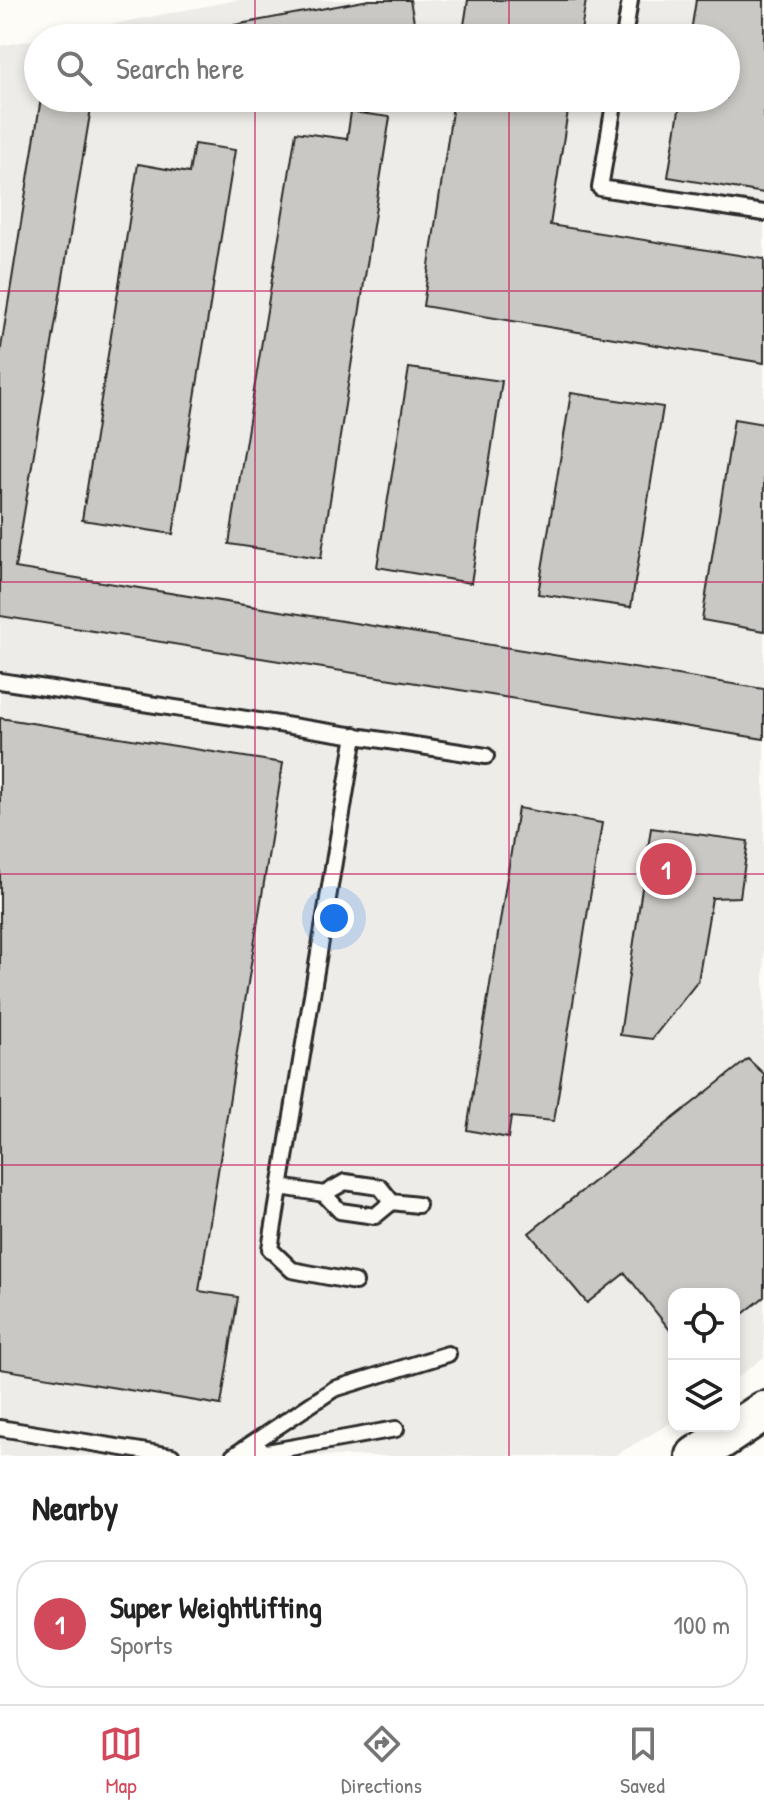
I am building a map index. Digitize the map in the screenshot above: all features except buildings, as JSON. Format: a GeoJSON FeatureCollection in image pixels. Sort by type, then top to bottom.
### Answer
{"type":"FeatureCollection","features":[{"type":"Feature","properties":{"kind":"main road"},"geometry":{"type":"LineString","coordinates":[[696,1456],[764,1411]]}},
{"type":"Feature","properties":{"kind":"lane"},"geometry":{"type":"LineString","coordinates":[[626,24],[630,0]]}},
{"type":"Feature","properties":{"kind":"lane"},"geometry":{"type":"LineString","coordinates":[[613,112],[600,188],[764,213]]}},
{"type":"Feature","properties":{"kind":"lane"},"geometry":{"type":"LineString","coordinates":[[0,681],[486,756]]}},
{"type":"Feature","properties":{"kind":"lane"},"geometry":{"type":"LineString","coordinates":[[355,735],[270,1249],[292,1270],[355,1282]]}},
{"type":"Feature","properties":{"kind":"lane"},"geometry":{"type":"LineString","coordinates":[[324,1194],[345,1182],[380,1187],[392,1202],[418,1205]]}},
{"type":"Feature","properties":{"kind":"lane"},"geometry":{"type":"LineString","coordinates":[[281,1187],[324,1194],[340,1211],[375,1216],[392,1202]]}},
{"type":"Feature","properties":{"kind":"lane"},"geometry":{"type":"LineString","coordinates":[[233,1456],[334,1389],[448,1354]]}},
{"type":"Feature","properties":{"kind":"lane"},"geometry":{"type":"LineString","coordinates":[[0,1428],[172,1456]]}},
{"type":"Feature","properties":{"kind":"lane"},"geometry":{"type":"LineString","coordinates":[[249,1446],[267,1452],[396,1429]]}},
{"type":"Feature","properties":{"kind":"shaded area"},"geometry":{"type":"Polygon","coordinates":[[[237,0],[764,0],[764,1357],[740,1375],[740,1288],[668,1288],[668,1424],[614,1456],[0,1456],[0,46],[24,42],[24,112],[740,112],[740,24],[114,24],[237,0]]]}},
{"type":"Feature","properties":{"kind":"place","name":"Super Weightlifting"},"geometry":{"type":"Point","coordinates":[666,869]}}]}
